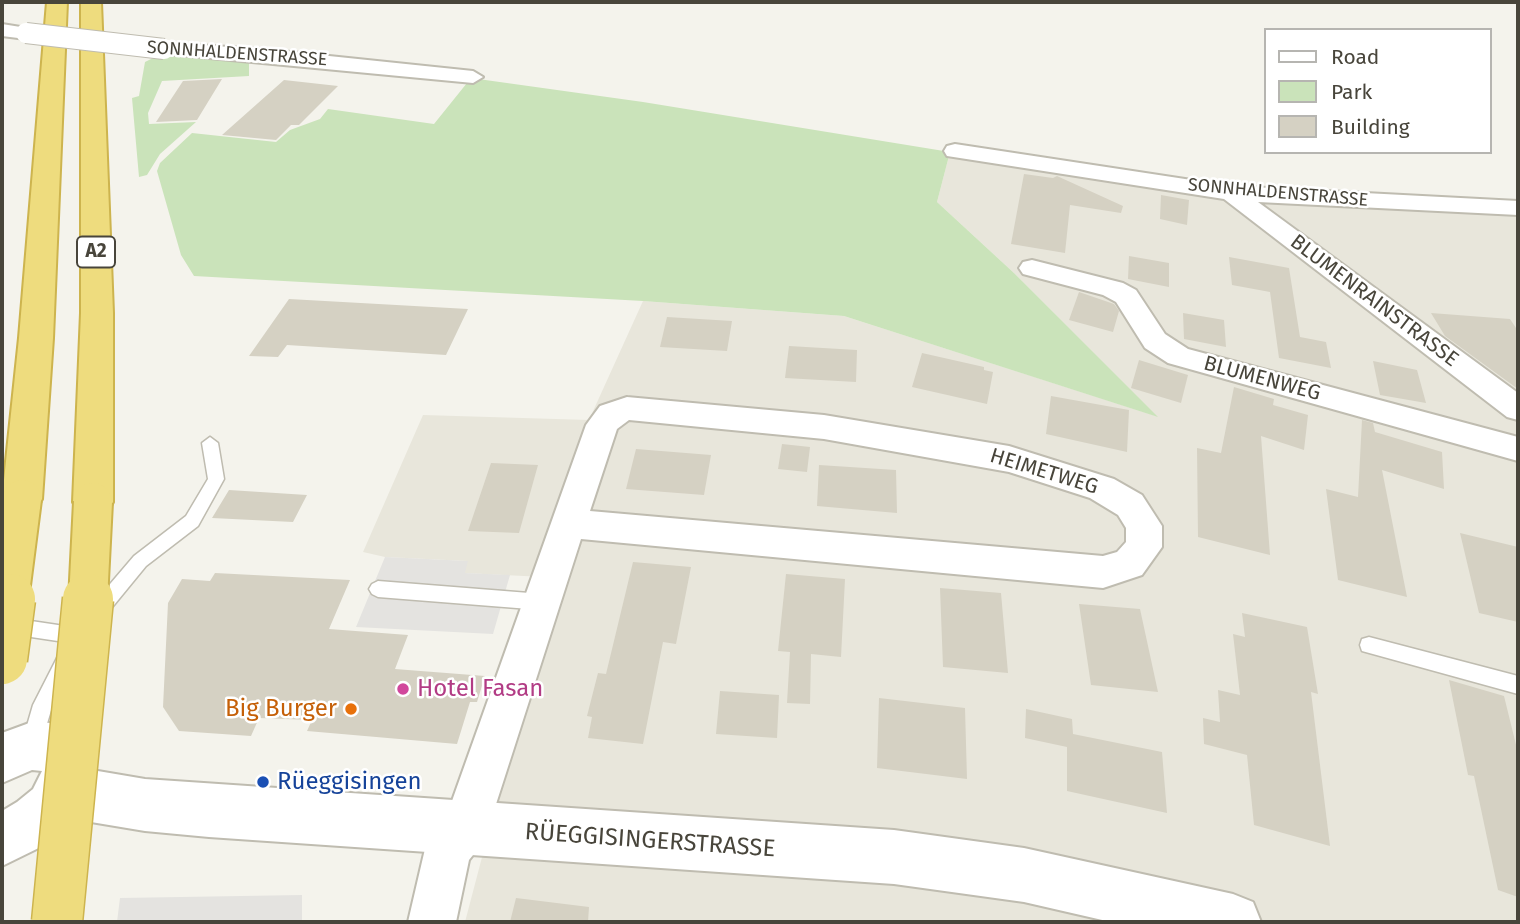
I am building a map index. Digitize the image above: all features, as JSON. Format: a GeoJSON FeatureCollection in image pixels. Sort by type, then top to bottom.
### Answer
{"type":"FeatureCollection","features":[{"type":"Feature","properties":{"kind":"highway"},"geometry":{"type":"LineString","coordinates":[[2,659],[30,427],[57,2]]}},
{"type":"Feature","properties":{"kind":"highway","name":"A2"},"geometry":{"type":"LineString","coordinates":[[57,922],[85,647],[93,502],[97,313],[91,2]]}},
{"type":"Feature","properties":{"kind":"street","name":"SONNHALDENSTRASSE"},"geometry":{"type":"LineString","coordinates":[[2,30],[164,50],[262,55],[473,77]]}},
{"type":"Feature","properties":{"kind":"street","name":"SONNHALDENSTRASSE"},"geometry":{"type":"LineString","coordinates":[[955,151],[1231,193],[1518,208]]}},
{"type":"Feature","properties":{"kind":"street","name":"BLUMENRAINSTRASSE"},"geometry":{"type":"LineString","coordinates":[[1231,193],[1518,409]]}},
{"type":"Feature","properties":{"kind":"street","name":"BLUMENWEG"},"geometry":{"type":"LineString","coordinates":[[1032,268],[1113,289],[1125,296],[1155,341],[1178,356],[1518,449]]}},
{"type":"Feature","properties":{"kind":"street","name":"HEIMETWEG"},"geometry":{"type":"LineString","coordinates":[[432,922],[448,849],[465,829],[602,425],[611,414],[627,408],[824,427],[1009,458],[1102,488],[1130,505],[1144,526],[1144,548],[1129,564],[1103,572],[569,523]]}},
{"type":"Feature","properties":{"kind":"street"},"geometry":{"type":"LineString","coordinates":[[2,839],[36,821],[61,791],[67,771],[63,756],[51,747],[17,752]]}},
{"type":"Feature","properties":{"kind":"street","name":"RÜEGGISINGERSTRASSE"},"geometry":{"type":"LineString","coordinates":[[61,791],[158,806],[894,857],[1024,874],[1233,922]]}},
{"type":"Feature","properties":{"kind":"lane"},"geometry":{"type":"LineString","coordinates":[[17,752],[78,636],[140,561],[192,521],[216,479],[210,443]]}},
{"type":"Feature","properties":{"kind":"lane"},"geometry":{"type":"LineString","coordinates":[[379,589],[542,602]]}},
{"type":"Feature","properties":{"kind":"lane"},"geometry":{"type":"LineString","coordinates":[[2,625],[78,636]]}},
{"type":"Feature","properties":{"kind":"lane"},"geometry":{"type":"LineString","coordinates":[[1368,645],[1518,685]]}},
{"type":"Feature","properties":{"kind":"shaded area"},"geometry":{"type":"Polygon","coordinates":[[[950,152],[1199,190],[1518,212],[1518,922],[465,922],[518,720],[564,578],[464,573],[467,561],[385,557],[363,552],[423,415],[589,420],[643,301],[844,316],[1156,416],[1014,273],[937,202],[950,152]]]}},
{"type":"Feature","properties":{"kind":"shaded area"},"geometry":{"type":"Polygon","coordinates":[[[385,557],[468,561],[465,573],[510,575],[493,634],[356,627],[385,557]]]}},
{"type":"Feature","properties":{"kind":"shaded area"},"geometry":{"type":"Polygon","coordinates":[[[302,895],[302,922],[117,922],[120,898],[302,895]]]}},
{"type":"Feature","properties":{"kind":"green space"},"geometry":{"type":"Polygon","coordinates":[[[188,55],[249,58],[249,76],[162,81],[148,113],[149,124],[196,122],[160,154],[147,175],[139,177],[132,98],[139,96],[145,62],[155,57],[188,55]]]}},
{"type":"Feature","properties":{"kind":"green space"},"geometry":{"type":"Polygon","coordinates":[[[471,78],[643,102],[950,152],[937,202],[1014,273],[1158,417],[844,316],[643,301],[194,276],[181,255],[157,171],[160,163],[192,133],[276,142],[290,130],[320,119],[328,109],[434,124],[471,78]]]}},
{"type":"Feature","properties":{"kind":"building"},"geometry":{"type":"Polygon","coordinates":[[[222,79],[197,120],[156,122],[183,81],[222,79]]]}},
{"type":"Feature","properties":{"kind":"building"},"geometry":{"type":"Polygon","coordinates":[[[284,80],[338,86],[299,125],[291,125],[276,140],[222,135],[284,80]]]}},
{"type":"Feature","properties":{"kind":"building"},"geometry":{"type":"Polygon","coordinates":[[[1024,174],[1053,178],[1057,176],[1123,206],[1121,213],[1070,205],[1065,253],[1011,244],[1024,174]]]}},
{"type":"Feature","properties":{"kind":"building"},"geometry":{"type":"Polygon","coordinates":[[[1161,195],[1189,200],[1187,225],[1160,219],[1161,195]]]}},
{"type":"Feature","properties":{"kind":"building"},"geometry":{"type":"Polygon","coordinates":[[[1129,256],[1169,263],[1169,287],[1128,279],[1129,256]]]}},
{"type":"Feature","properties":{"kind":"building"},"geometry":{"type":"Polygon","coordinates":[[[1229,257],[1289,268],[1300,337],[1326,342],[1331,368],[1279,358],[1270,292],[1232,285],[1229,257]]]}},
{"type":"Feature","properties":{"kind":"building"},"geometry":{"type":"Polygon","coordinates":[[[1079,292],[1114,304],[1119,311],[1113,332],[1069,320],[1079,292]]]}},
{"type":"Feature","properties":{"kind":"building"},"geometry":{"type":"Polygon","coordinates":[[[289,299],[468,309],[446,355],[287,345],[278,357],[249,356],[289,299]]]}},
{"type":"Feature","properties":{"kind":"building"},"geometry":{"type":"Polygon","coordinates":[[[1183,313],[1224,320],[1226,347],[1184,339],[1183,313]]]}},
{"type":"Feature","properties":{"kind":"building"},"geometry":{"type":"Polygon","coordinates":[[[1431,313],[1510,319],[1518,331],[1518,389],[1445,336],[1431,313]]]}},
{"type":"Feature","properties":{"kind":"building"},"geometry":{"type":"Polygon","coordinates":[[[667,317],[732,321],[727,351],[660,347],[667,317]]]}},
{"type":"Feature","properties":{"kind":"building"},"geometry":{"type":"Polygon","coordinates":[[[789,346],[857,350],[856,382],[785,378],[789,346]]]}},
{"type":"Feature","properties":{"kind":"building"},"geometry":{"type":"Polygon","coordinates":[[[922,353],[984,367],[984,370],[993,372],[987,404],[912,387],[922,353]]]}},
{"type":"Feature","properties":{"kind":"building"},"geometry":{"type":"Polygon","coordinates":[[[1139,360],[1188,375],[1181,403],[1131,388],[1139,360]]]}},
{"type":"Feature","properties":{"kind":"building"},"geometry":{"type":"Polygon","coordinates":[[[1373,361],[1417,370],[1426,403],[1380,395],[1373,361]]]}},
{"type":"Feature","properties":{"kind":"building"},"geometry":{"type":"Polygon","coordinates":[[[1234,387],[1274,399],[1273,405],[1308,415],[1304,450],[1261,436],[1270,555],[1198,537],[1197,448],[1221,453],[1234,387]]]}},
{"type":"Feature","properties":{"kind":"building"},"geometry":{"type":"Polygon","coordinates":[[[1051,396],[1129,410],[1127,452],[1046,434],[1051,396]]]}},
{"type":"Feature","properties":{"kind":"building"},"geometry":{"type":"Polygon","coordinates":[[[1362,420],[1373,423],[1375,432],[1442,452],[1444,489],[1382,470],[1407,597],[1338,580],[1326,489],[1358,497],[1362,420]]]}},
{"type":"Feature","properties":{"kind":"building"},"geometry":{"type":"Polygon","coordinates":[[[782,444],[810,447],[807,472],[778,469],[782,444]]]}},
{"type":"Feature","properties":{"kind":"building"},"geometry":{"type":"Polygon","coordinates":[[[636,449],[711,455],[704,495],[626,489],[636,449]]]}},
{"type":"Feature","properties":{"kind":"building"},"geometry":{"type":"Polygon","coordinates":[[[491,463],[538,465],[519,533],[468,531],[491,463]]]}},
{"type":"Feature","properties":{"kind":"building"},"geometry":{"type":"Polygon","coordinates":[[[819,465],[896,470],[897,513],[817,506],[819,465]]]}},
{"type":"Feature","properties":{"kind":"building"},"geometry":{"type":"Polygon","coordinates":[[[229,490],[307,495],[293,522],[212,518],[229,490]]]}},
{"type":"Feature","properties":{"kind":"building"},"geometry":{"type":"Polygon","coordinates":[[[1460,533],[1518,547],[1518,622],[1479,613],[1460,533]]]}},
{"type":"Feature","properties":{"kind":"building"},"geometry":{"type":"Polygon","coordinates":[[[633,562],[691,567],[676,644],[663,642],[643,744],[588,738],[592,717],[587,716],[598,673],[606,674],[633,562]]]}},
{"type":"Feature","properties":{"kind":"building"},"geometry":{"type":"Polygon","coordinates":[[[215,573],[350,580],[329,629],[408,635],[395,669],[485,676],[477,702],[470,702],[457,744],[307,731],[312,720],[259,718],[251,736],[179,731],[163,707],[168,603],[182,579],[210,581],[215,573]]]}},
{"type":"Feature","properties":{"kind":"building"},"geometry":{"type":"Polygon","coordinates":[[[786,574],[845,579],[841,657],[811,654],[810,704],[787,703],[790,652],[778,651],[786,574]]]}},
{"type":"Feature","properties":{"kind":"building"},"geometry":{"type":"Polygon","coordinates":[[[940,588],[1001,593],[1008,673],[943,667],[940,588]]]}},
{"type":"Feature","properties":{"kind":"building"},"geometry":{"type":"Polygon","coordinates":[[[1079,604],[1140,609],[1158,692],[1091,685],[1079,604]]]}},
{"type":"Feature","properties":{"kind":"building"},"geometry":{"type":"Polygon","coordinates":[[[1242,613],[1307,627],[1318,694],[1311,692],[1330,846],[1254,825],[1247,755],[1204,744],[1203,718],[1220,722],[1218,690],[1240,695],[1233,634],[1245,637],[1242,613]]]}},
{"type":"Feature","properties":{"kind":"building"},"geometry":{"type":"Polygon","coordinates":[[[1449,680],[1504,696],[1518,753],[1518,897],[1498,890],[1474,776],[1468,775],[1449,680]]]}},
{"type":"Feature","properties":{"kind":"building"},"geometry":{"type":"Polygon","coordinates":[[[720,691],[779,695],[777,738],[716,734],[720,691]]]}},
{"type":"Feature","properties":{"kind":"building"},"geometry":{"type":"Polygon","coordinates":[[[879,698],[965,708],[967,779],[877,768],[879,698]]]}},
{"type":"Feature","properties":{"kind":"building"},"geometry":{"type":"Polygon","coordinates":[[[1026,709],[1072,719],[1073,734],[1162,752],[1167,813],[1067,791],[1067,747],[1025,738],[1026,709]]]}},
{"type":"Feature","properties":{"kind":"building"},"geometry":{"type":"Polygon","coordinates":[[[516,898],[589,907],[588,922],[510,922],[516,898]]]}},
{"type":"Feature","properties":{"kind":"place","name":"Hotel Fasan"},"geometry":{"type":"Point","coordinates":[403,689]}},
{"type":"Feature","properties":{"kind":"place","name":"Big Burger"},"geometry":{"type":"Point","coordinates":[351,709]}},
{"type":"Feature","properties":{"kind":"place","name":"Rüeggisingen"},"geometry":{"type":"Point","coordinates":[263,782]}}]}
